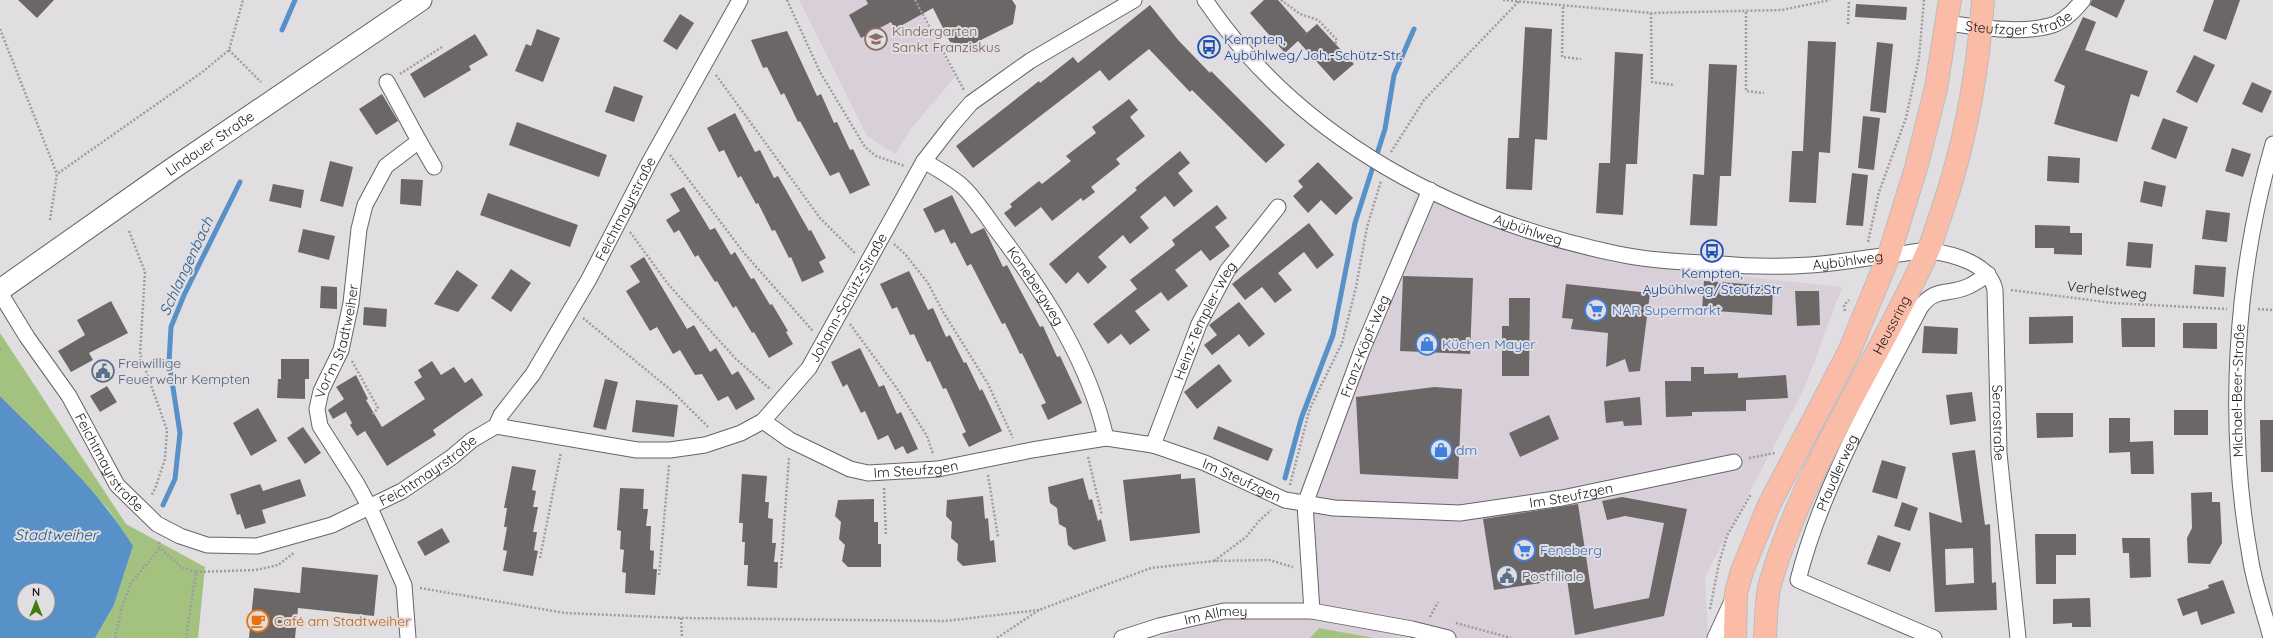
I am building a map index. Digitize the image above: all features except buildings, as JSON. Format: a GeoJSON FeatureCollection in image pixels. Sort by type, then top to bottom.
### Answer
{"type":"FeatureCollection","features":[{"type":"Feature","properties":{"kind":"main road","name":"Lindauer Straße"},"geometry":{"type":"LineString","coordinates":[[0,292],[169,171],[421,0]]}},
{"type":"Feature","properties":{"kind":"main road","name":"Heussring"},"geometry":{"type":"LineString","coordinates":[[1735,638],[1736,593],[1742,571],[1769,505],[1849,352],[1889,255],[1916,168],[1933,103],[1950,0]]}},
{"type":"Feature","properties":{"kind":"main road","name":"Heussring"},"geometry":{"type":"LineString","coordinates":[[1765,638],[1770,585],[1790,527],[1833,432],[1875,358],[1928,251],[1955,174],[1973,91],[1983,0]]}},
{"type":"Feature","properties":{"kind":"street","name":"Feichtmayrstraße"},"geometry":{"type":"LineString","coordinates":[[0,292],[27,337],[69,396],[117,485],[157,524],[180,536],[207,545],[256,546],[332,525],[370,508],[402,491],[452,457],[477,437],[496,426],[501,415],[533,374],[588,279],[704,63],[740,0]]}},
{"type":"Feature","properties":{"kind":"street","name":"Johann-Schütz-Straße"},"geometry":{"type":"LineString","coordinates":[[496,426],[637,450],[670,450],[705,445],[742,433],[763,421],[782,401],[809,368],[921,167],[971,103],[1030,61],[1134,0]]}},
{"type":"Feature","properties":{"kind":"street","name":"Aybühlweg"},"geometry":{"type":"LineString","coordinates":[[1205,0],[1227,32],[1274,83],[1326,128],[1382,166],[1430,190],[1526,231],[1626,256],[1653,260],[1748,266],[1811,265],[1928,251]]}},
{"type":"Feature","properties":{"kind":"street","name":"Steufzger Straße"},"geometry":{"type":"LineString","coordinates":[[1947,23],[2012,29],[2050,26],[2073,12],[2083,0]]}},
{"type":"Feature","properties":{"kind":"street"},"geometry":{"type":"LineString","coordinates":[[387,82],[434,167]]}},
{"type":"Feature","properties":{"kind":"street","name":"Vor'm Stadtweiher"},"geometry":{"type":"LineString","coordinates":[[408,638],[404,586],[370,508],[357,484],[320,426],[317,409],[321,391],[341,350],[351,303],[358,229],[365,205],[386,166],[419,141]]}},
{"type":"Feature","properties":{"kind":"street","name":"Michael-Beer-Straße"},"geometry":{"type":"LineString","coordinates":[[2271,638],[2250,557],[2237,454],[2240,308],[2263,180],[2273,144]]}},
{"type":"Feature","properties":{"kind":"street","name":"Konebergweg"},"geometry":{"type":"LineString","coordinates":[[921,167],[962,186],[1029,272],[1053,310],[1082,367],[1100,410],[1106,438]]}},
{"type":"Feature","properties":{"kind":"street","name":"Franz-Köpf-Weg"},"geometry":{"type":"LineString","coordinates":[[1305,504],[1362,350],[1430,190]]}},
{"type":"Feature","properties":{"kind":"street","name":"Heinz-Templer-Weg"},"geometry":{"type":"LineString","coordinates":[[1153,445],[1199,324],[1227,270],[1278,207]]}},
{"type":"Feature","properties":{"kind":"street"},"geometry":{"type":"LineString","coordinates":[[1928,251],[1957,256],[1981,268],[1988,274]]}},
{"type":"Feature","properties":{"kind":"street","name":"Serrostraße"},"geometry":{"type":"LineString","coordinates":[[1988,274],[1994,283],[1995,290],[1999,454],[2018,638]]}},
{"type":"Feature","properties":{"kind":"street","name":"Pfaudlerweg"},"geometry":{"type":"LineString","coordinates":[[1934,638],[1798,580],[1808,540],[1837,467],[1926,298],[1932,294],[1968,287],[1988,274]]}},
{"type":"Feature","properties":{"kind":"street","name":"Im Steufzgen"},"geometry":{"type":"LineString","coordinates":[[763,421],[790,440],[850,469],[868,473],[883,474],[938,469],[1106,438],[1153,445],[1205,463],[1285,500],[1334,508],[1460,513],[1562,498],[1734,462]]}},
{"type":"Feature","properties":{"kind":"street"},"geometry":{"type":"LineString","coordinates":[[1305,504],[1311,573],[1312,611]]}},
{"type":"Feature","properties":{"kind":"street"},"geometry":{"type":"LineString","coordinates":[[1714,638],[1736,593]]}},
{"type":"Feature","properties":{"kind":"street","name":"Im Allmey"},"geometry":{"type":"LineString","coordinates":[[1122,638],[1159,626],[1224,610],[1312,611],[1448,638]]}},
{"type":"Feature","properties":{"kind":"path"},"geometry":{"type":"LineString","coordinates":[[57,174],[184,86],[229,50],[243,0]]}},
{"type":"Feature","properties":{"kind":"path"},"geometry":{"type":"LineString","coordinates":[[787,0],[820,72],[865,147],[876,156],[906,166],[921,167]]}},
{"type":"Feature","properties":{"kind":"path"},"geometry":{"type":"LineString","coordinates":[[915,0],[971,103]]}},
{"type":"Feature","properties":{"kind":"path"},"geometry":{"type":"LineString","coordinates":[[1281,0],[1300,14],[1318,20],[1337,40],[1336,44]]}},
{"type":"Feature","properties":{"kind":"path"},"geometry":{"type":"LineString","coordinates":[[1503,0],[1563,7],[1651,13],[1782,10],[1830,0]]}},
{"type":"Feature","properties":{"kind":"path"},"geometry":{"type":"LineString","coordinates":[[1848,24],[1849,0]]}},
{"type":"Feature","properties":{"kind":"path"},"geometry":{"type":"LineString","coordinates":[[1865,259],[1878,192],[1906,118],[1919,58],[1924,0]]}},
{"type":"Feature","properties":{"kind":"path"},"geometry":{"type":"LineString","coordinates":[[1213,561],[1246,537],[1259,521],[1285,500],[1298,458],[1310,408],[1342,344],[1356,287],[1367,227],[1382,166],[1424,100],[1519,1]]}},
{"type":"Feature","properties":{"kind":"path"},"geometry":{"type":"LineString","coordinates":[[1563,7],[1562,57],[1581,59]]}},
{"type":"Feature","properties":{"kind":"path"},"geometry":{"type":"LineString","coordinates":[[1746,12],[1746,91],[1764,93]]}},
{"type":"Feature","properties":{"kind":"path"},"geometry":{"type":"LineString","coordinates":[[1651,13],[1652,82],[1674,85]]}},
{"type":"Feature","properties":{"kind":"path"},"geometry":{"type":"LineString","coordinates":[[0,29],[57,174],[50,220]]}},
{"type":"Feature","properties":{"kind":"path"},"geometry":{"type":"LineString","coordinates":[[387,82],[442,47]]}},
{"type":"Feature","properties":{"kind":"path"},"geometry":{"type":"LineString","coordinates":[[229,50],[261,82]]}},
{"type":"Feature","properties":{"kind":"path"},"geometry":{"type":"LineString","coordinates":[[704,63],[716,74],[820,218],[867,265]]}},
{"type":"Feature","properties":{"kind":"path"},"geometry":{"type":"LineString","coordinates":[[659,146],[671,156],[744,253],[823,344]]}},
{"type":"Feature","properties":{"kind":"path"},"geometry":{"type":"LineString","coordinates":[[619,220],[679,295],[736,358],[782,401]]}},
{"type":"Feature","properties":{"kind":"path"},"geometry":{"type":"LineString","coordinates":[[129,231],[145,272],[140,354],[167,430],[165,459],[155,489],[143,509]]}},
{"type":"Feature","properties":{"kind":"path"},"geometry":{"type":"LineString","coordinates":[[883,236],[905,254],[928,282],[942,310],[988,384],[1020,453]]}},
{"type":"Feature","properties":{"kind":"path","name":"Verhelstweg"},"geometry":{"type":"LineString","coordinates":[[1995,290],[2017,290],[2113,303],[2217,309]]}},
{"type":"Feature","properties":{"kind":"path"},"geometry":{"type":"LineString","coordinates":[[1846,313],[1844,305],[1853,295]]}},
{"type":"Feature","properties":{"kind":"path"},"geometry":{"type":"LineString","coordinates":[[839,314],[852,326],[896,388],[927,436],[938,469]]}},
{"type":"Feature","properties":{"kind":"path"},"geometry":{"type":"LineString","coordinates":[[581,316],[672,391],[721,440]]}},
{"type":"Feature","properties":{"kind":"path"},"geometry":{"type":"LineString","coordinates":[[341,350],[351,359],[378,408],[372,415]]}},
{"type":"Feature","properties":{"kind":"path"},"geometry":{"type":"LineString","coordinates":[[540,558],[563,438]]}},
{"type":"Feature","properties":{"kind":"path"},"geometry":{"type":"LineString","coordinates":[[781,568],[790,440]]}},
{"type":"Feature","properties":{"kind":"path"},"geometry":{"type":"LineString","coordinates":[[1084,443],[1102,515]]}},
{"type":"Feature","properties":{"kind":"path"},"geometry":{"type":"LineString","coordinates":[[659,575],[670,450]]}},
{"type":"Feature","properties":{"kind":"path"},"geometry":{"type":"LineString","coordinates":[[1734,462],[1779,452],[1775,458]]}},
{"type":"Feature","properties":{"kind":"path"},"geometry":{"type":"LineString","coordinates":[[985,461],[998,537]]}},
{"type":"Feature","properties":{"kind":"path"},"geometry":{"type":"LineString","coordinates":[[883,474],[886,536]]}},
{"type":"Feature","properties":{"kind":"path"},"geometry":{"type":"LineString","coordinates":[[1708,616],[1727,536],[1752,493]]}},
{"type":"Feature","properties":{"kind":"path"},"geometry":{"type":"LineString","coordinates":[[157,524],[160,548],[181,567],[196,572],[186,638]]}},
{"type":"Feature","properties":{"kind":"path"},"geometry":{"type":"LineString","coordinates":[[115,638],[122,607],[131,583],[160,548]]}},
{"type":"Feature","properties":{"kind":"path"},"geometry":{"type":"LineString","coordinates":[[997,638],[1039,610],[1151,568],[1213,561],[1269,560],[1311,573]]}},
{"type":"Feature","properties":{"kind":"path"},"geometry":{"type":"LineString","coordinates":[[404,586],[558,612],[681,618],[946,621],[1039,610]]}},
{"type":"Feature","properties":{"kind":"path"},"geometry":{"type":"LineString","coordinates":[[1430,617],[1438,602]]}},
{"type":"Feature","properties":{"kind":"path"},"geometry":{"type":"LineString","coordinates":[[1424,615],[1438,619]]}},
{"type":"Feature","properties":{"kind":"path"},"geometry":{"type":"LineString","coordinates":[[681,618],[682,638]]}},
{"type":"Feature","properties":{"kind":"path"},"geometry":{"type":"LineString","coordinates":[[1452,622],[1511,638]]}},
{"type":"Feature","properties":{"kind":"shaded area","name":"Kindergarten Sankt Franziskus"},"geometry":{"type":"Polygon","coordinates":[[[799,0],[913,0],[955,77],[913,126],[895,154],[867,136],[799,0]]]}},
{"type":"Feature","properties":{"kind":"shaded area"},"geometry":{"type":"Polygon","coordinates":[[[1417,192],[1614,263],[1842,287],[1804,389],[1705,577],[1708,638],[1374,638],[1319,628],[1310,638],[1157,638],[1223,619],[1318,620],[1300,511],[1357,347],[1417,192]]]}},
{"type":"Feature","properties":{"kind":"green space"},"geometry":{"type":"Polygon","coordinates":[[[0,333],[126,524],[205,567],[198,638],[95,638],[114,605],[133,546],[108,509],[0,396],[0,333]]]}},
{"type":"Feature","properties":{"kind":"green space"},"geometry":{"type":"Polygon","coordinates":[[[1319,628],[1374,638],[1310,638],[1319,628]]]}},
{"type":"Feature","properties":{"kind":"water","name":"Stadtweiher"},"geometry":{"type":"Polygon","coordinates":[[[0,396],[71,467],[104,505],[133,546],[114,605],[95,638],[0,638],[0,396]]]}},
{"type":"Feature","properties":{"kind":"waterway"},"geometry":{"type":"LineString","coordinates":[[282,30],[295,0]]}},
{"type":"Feature","properties":{"kind":"waterway"},"geometry":{"type":"LineString","coordinates":[[1285,478],[1301,419],[1333,335],[1355,223],[1385,129],[1394,75],[1414,29]]}},
{"type":"Feature","properties":{"kind":"waterway","name":"Schlangenbach"},"geometry":{"type":"LineString","coordinates":[[163,505],[175,479],[180,433],[169,362],[171,327],[184,295],[240,182]]}},
{"type":"Feature","properties":{"kind":"place","name":"Kindergarten Sankt Franziskus"},"geometry":{"type":"Point","coordinates":[876,39]}},
{"type":"Feature","properties":{"kind":"place","name":"Kempten, Aybühlweg/Joh.-Schütz-Str."},"geometry":{"type":"Point","coordinates":[1209,47]}},
{"type":"Feature","properties":{"kind":"place","name":"Kempten, Aybühlweg/Steufz.Str"},"geometry":{"type":"Point","coordinates":[1712,251]}},
{"type":"Feature","properties":{"kind":"place","name":"NAR Supermarkt"},"geometry":{"type":"Point","coordinates":[1596,310]}},
{"type":"Feature","properties":{"kind":"place","name":"Küchen Mayer"},"geometry":{"type":"Point","coordinates":[1427,344]}},
{"type":"Feature","properties":{"kind":"place","name":"Freiwillige Feuerwehr Kempten"},"geometry":{"type":"Point","coordinates":[103,371]}},
{"type":"Feature","properties":{"kind":"place","name":"dm"},"geometry":{"type":"Point","coordinates":[1441,450]}},
{"type":"Feature","properties":{"kind":"place","name":"Feneberg"},"geometry":{"type":"Point","coordinates":[1524,550]}},
{"type":"Feature","properties":{"kind":"place","name":"Postfiliale"},"geometry":{"type":"Point","coordinates":[1507,576]}},
{"type":"Feature","properties":{"kind":"place","name":"Café am Stadtweiher"},"geometry":{"type":"Point","coordinates":[258,621]}}]}
